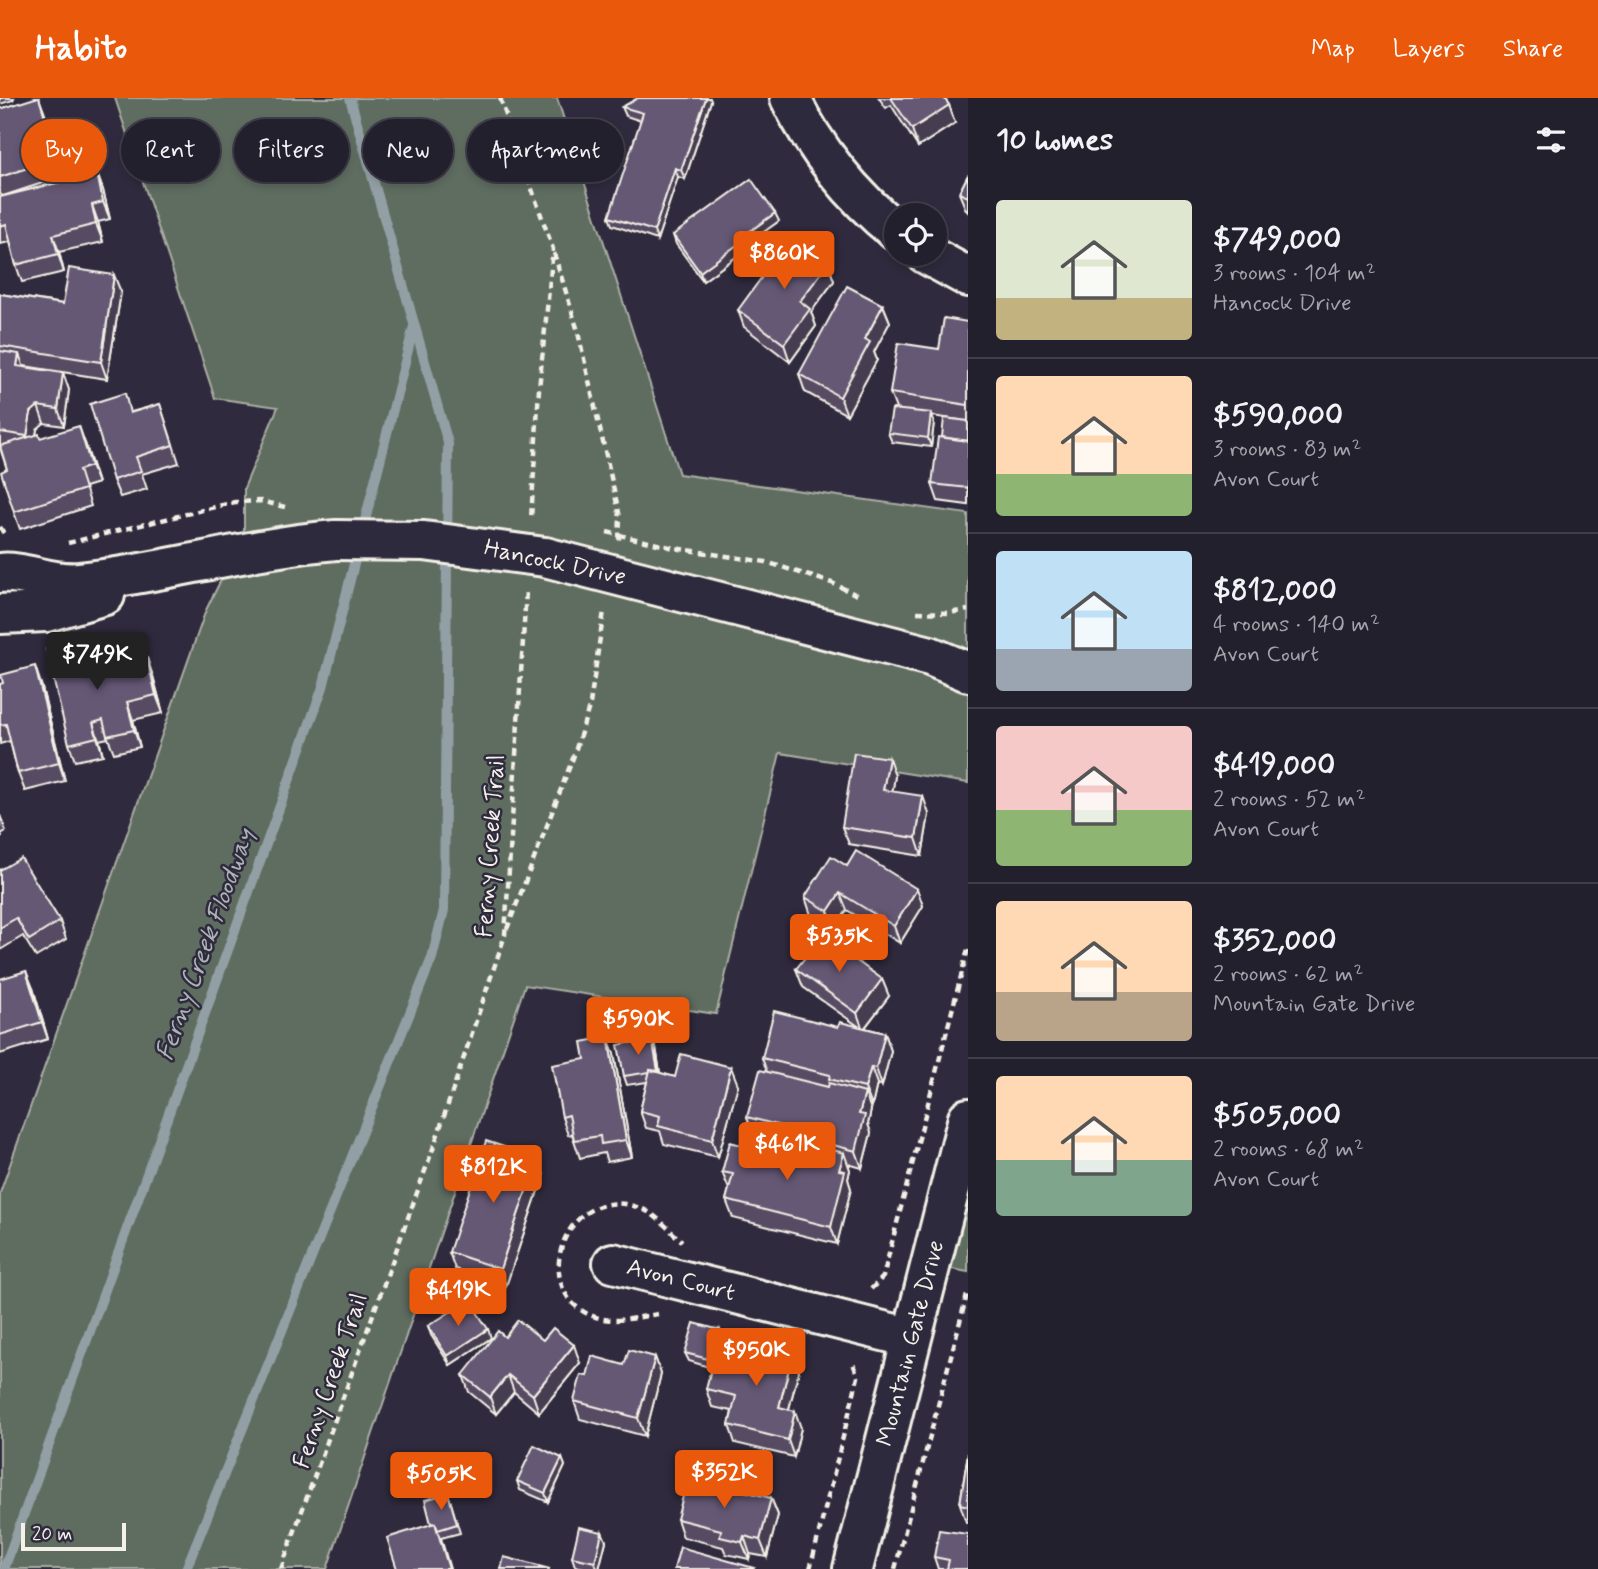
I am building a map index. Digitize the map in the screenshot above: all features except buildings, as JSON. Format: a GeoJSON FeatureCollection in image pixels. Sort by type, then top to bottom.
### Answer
{"type":"FeatureCollection","features":[{"type":"Feature","properties":{"kind":"street"},"geometry":{"type":"LineString","coordinates":[[790,98],[826,157],[858,196],[884,220]]}},
{"type":"Feature","properties":{"kind":"street"},"geometry":{"type":"LineString","coordinates":[[947,266],[968,277]]}},
{"type":"Feature","properties":{"kind":"street","name":"Hancock Drive"},"geometry":{"type":"LineString","coordinates":[[9,583],[71,607],[172,569],[306,542],[421,540],[534,557],[930,656],[968,672]]}},
{"type":"Feature","properties":{"kind":"street","name":"Hancock Drive"},"geometry":{"type":"LineString","coordinates":[[930,656],[968,653]]}},
{"type":"Feature","properties":{"kind":"street","name":"Mountain Gate Drive"},"geometry":{"type":"LineString","coordinates":[[853,1569],[968,1118]]}},
{"type":"Feature","properties":{"kind":"street","name":"Avon Court"},"geometry":{"type":"LineString","coordinates":[[613,1263],[911,1338]]}},
{"type":"Feature","properties":{"kind":"path","name":"Ferny Creek Trail"},"geometry":{"type":"LineString","coordinates":[[281,1569],[435,1143],[505,935],[534,557],[539,389],[553,249],[500,98]]}},
{"type":"Feature","properties":{"kind":"path"},"geometry":{"type":"LineString","coordinates":[[60,545],[235,502],[260,501],[294,508]]}},
{"type":"Feature","properties":{"kind":"path"},"geometry":{"type":"LineString","coordinates":[[0,527],[9,583]]}},
{"type":"Feature","properties":{"kind":"path"},"geometry":{"type":"LineString","coordinates":[[620,533],[674,548],[766,562],[832,583],[864,598]]}},
{"type":"Feature","properties":{"kind":"path"},"geometry":{"type":"LineString","coordinates":[[911,611],[948,613],[968,610]]}},
{"type":"Feature","properties":{"kind":"path"},"geometry":{"type":"LineString","coordinates":[[867,1299],[869,1292],[884,1277],[968,949]]}},
{"type":"Feature","properties":{"kind":"path"},"geometry":{"type":"LineString","coordinates":[[895,1569],[968,1292]]}},
{"type":"Feature","properties":{"kind":"path"},"geometry":{"type":"LineString","coordinates":[[810,1569],[858,1377],[850,1357],[852,1350]]}},
{"type":"Feature","properties":{"kind":"green space"},"geometry":{"type":"Polygon","coordinates":[[[115,98],[557,98],[564,119],[467,119],[467,182],[584,182],[679,474],[968,514],[968,783],[780,753],[716,1014],[525,985],[327,1569],[0,1569],[0,1193],[206,610],[244,534],[244,488],[278,407],[215,398],[143,182],[220,182],[220,119],[122,119],[115,98]]]}},
{"type":"Feature","properties":{"kind":"green space"},"geometry":{"type":"Polygon","coordinates":[[[968,1118],[968,1272],[930,1265],[968,1118]]]}},
{"type":"Feature","properties":{"kind":"waterway","name":"Ferny Creek Floodway"},"geometry":{"type":"LineString","coordinates":[[186,1569],[432,958],[444,910],[448,443],[350,98]]}},
{"type":"Feature","properties":{"kind":"waterway","name":"Ferny Creek Floodway"},"geometry":{"type":"LineString","coordinates":[[4,1569],[323,687],[414,326]]}}]}
